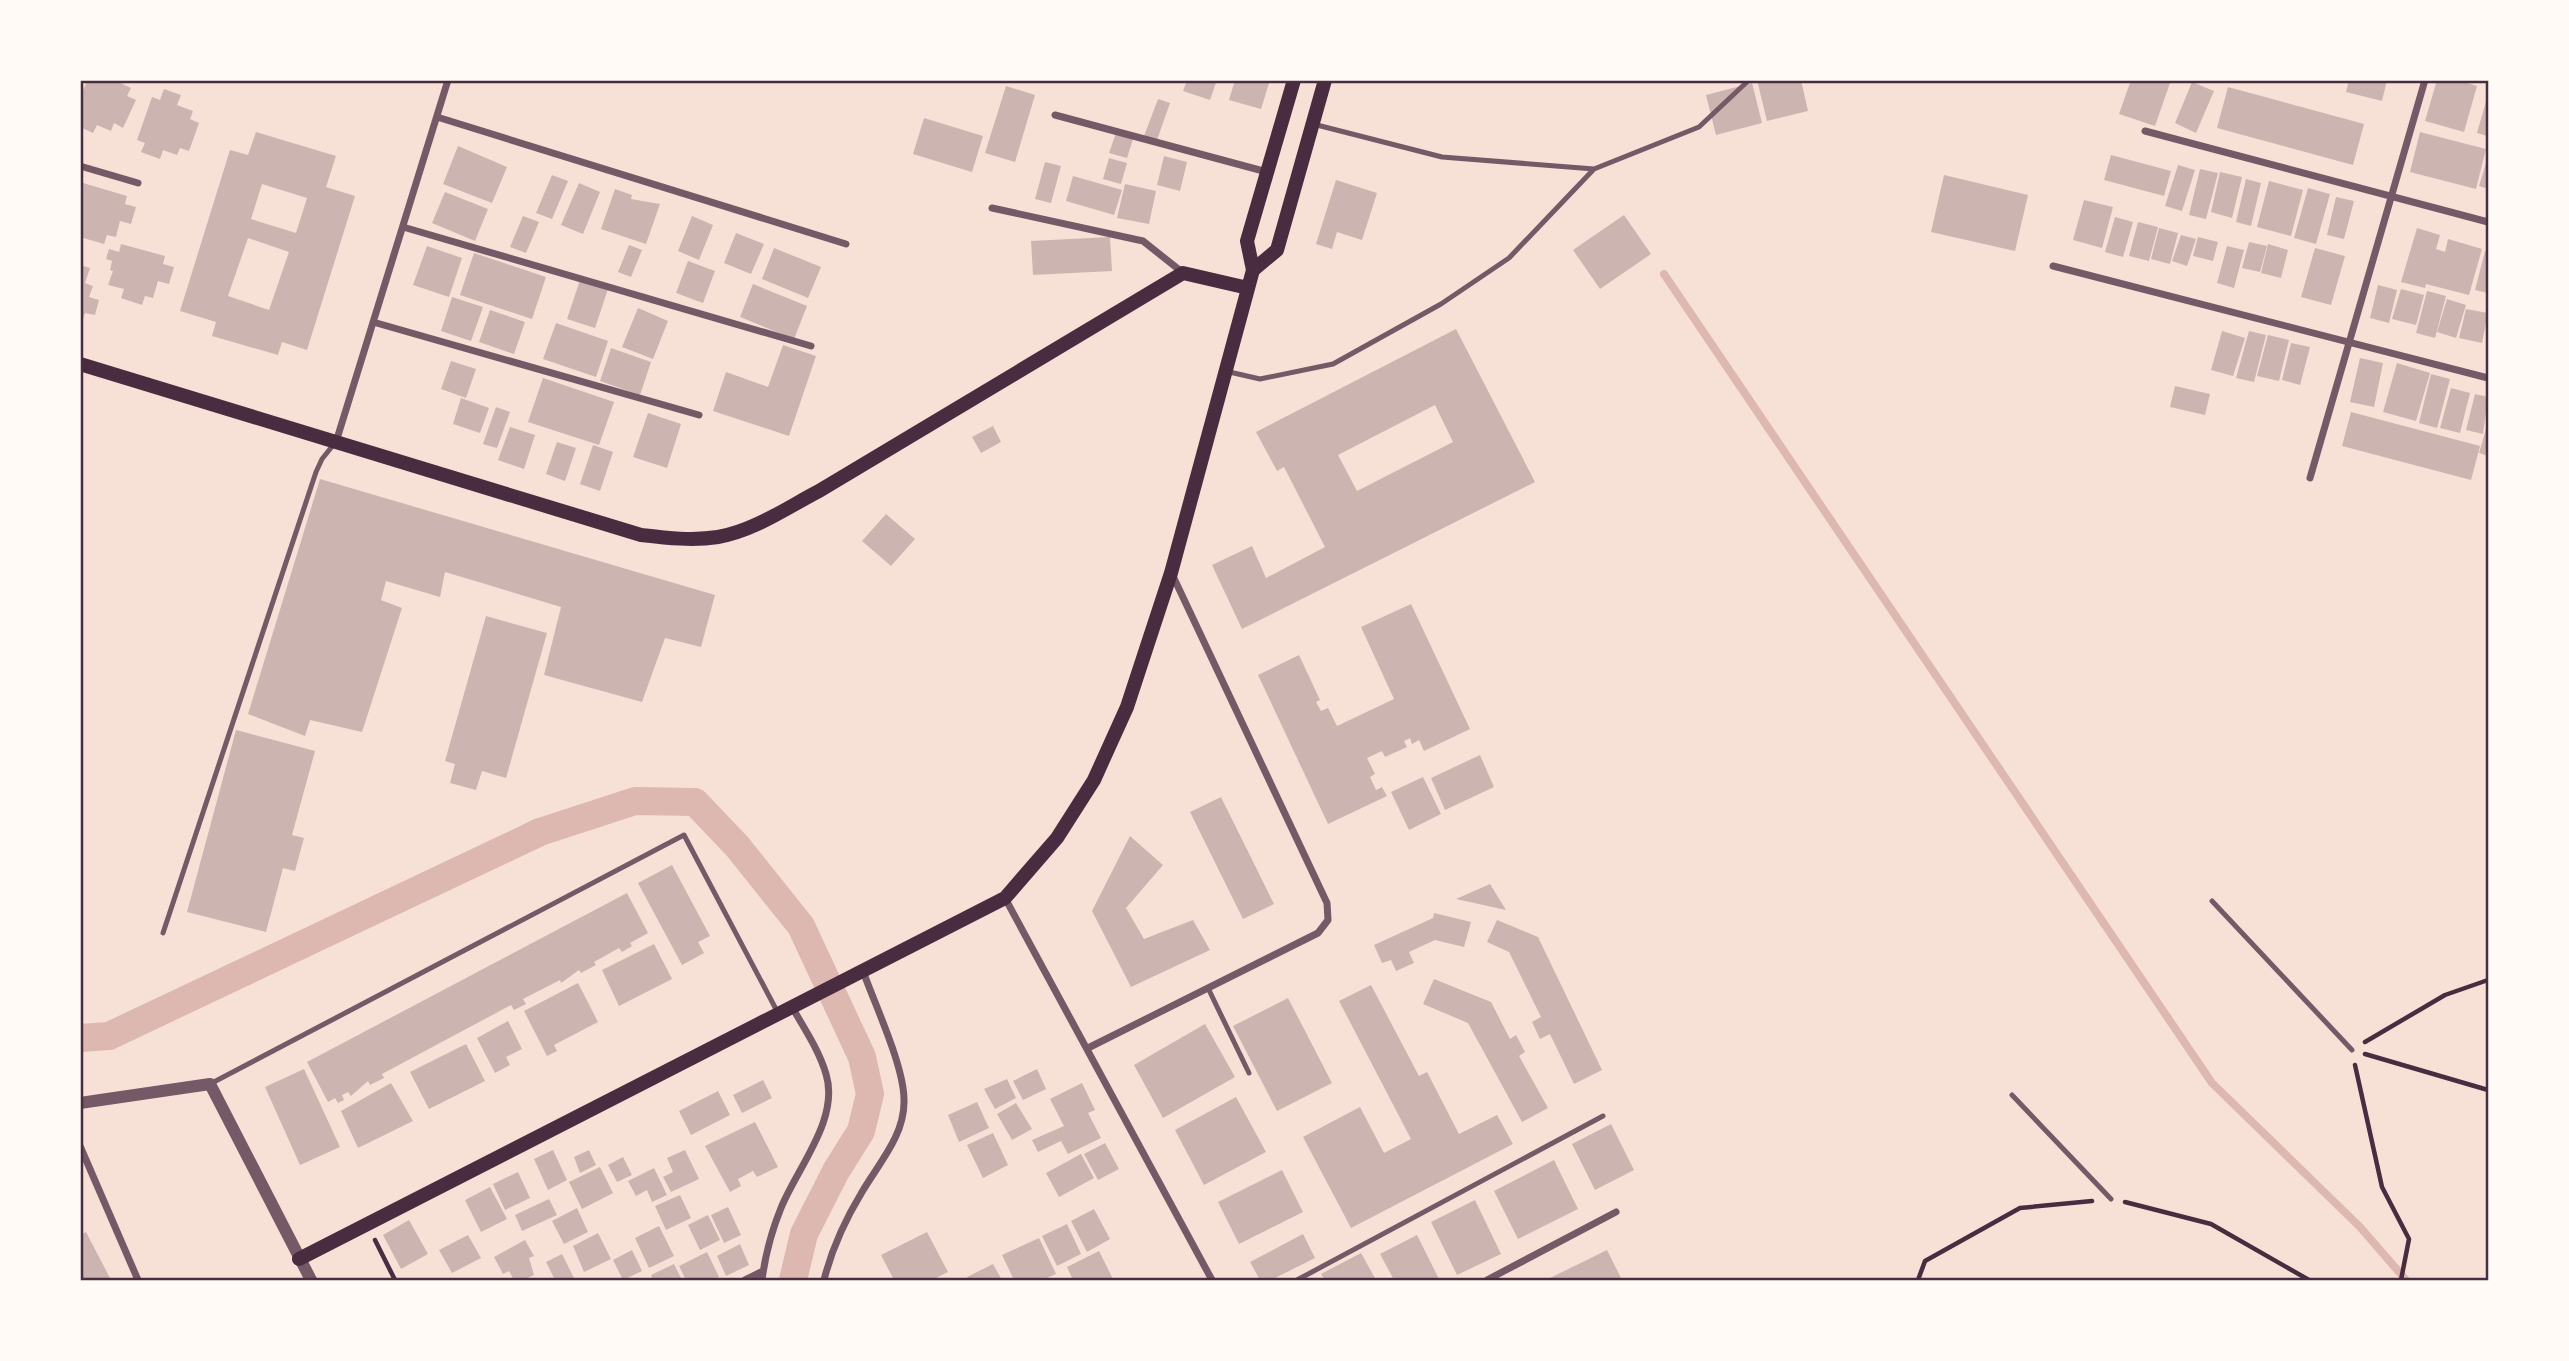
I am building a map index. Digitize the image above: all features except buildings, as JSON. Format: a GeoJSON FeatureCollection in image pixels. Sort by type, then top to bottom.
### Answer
{"type":"FeatureCollection","features":[{"type":"Feature","properties":{"kind":"main road"},"geometry":{"type":"LineString","coordinates":[[299,1259],[1005,898],[1057,838],[1094,780],[1127,707],[1171,573],[1253,270],[1247,242],[1294,80]]}},
{"type":"Feature","properties":{"kind":"main road"},"geometry":{"type":"LineString","coordinates":[[1253,270],[1277,250],[1325,80]]}},
{"type":"Feature","properties":{"kind":"main road"},"geometry":{"type":"LineString","coordinates":[[80,364],[641,535],[680,539],[720,537],[758,523],[819,491],[1183,273],[1248,288]]}},
{"type":"Feature","properties":{"kind":"street"},"geometry":{"type":"LineString","coordinates":[[336,442],[448,80]]}},
{"type":"Feature","properties":{"kind":"street"},"geometry":{"type":"LineString","coordinates":[[2310,478],[2425,80]]}},
{"type":"Feature","properties":{"kind":"street"},"geometry":{"type":"LineString","coordinates":[[1055,114],[1268,172]]}},
{"type":"Feature","properties":{"kind":"street"},"geometry":{"type":"LineString","coordinates":[[437,117],[846,244]]}},
{"type":"Feature","properties":{"kind":"street"},"geometry":{"type":"LineString","coordinates":[[2145,131],[2488,222]]}},
{"type":"Feature","properties":{"kind":"street"},"geometry":{"type":"LineString","coordinates":[[80,166],[138,183]]}},
{"type":"Feature","properties":{"kind":"street"},"geometry":{"type":"LineString","coordinates":[[992,208],[1143,241],[1183,273]]}},
{"type":"Feature","properties":{"kind":"street"},"geometry":{"type":"LineString","coordinates":[[402,227],[811,346]]}},
{"type":"Feature","properties":{"kind":"street"},"geometry":{"type":"LineString","coordinates":[[2053,266],[2488,378]]}},
{"type":"Feature","properties":{"kind":"street"},"geometry":{"type":"LineString","coordinates":[[373,322],[699,415]]}},
{"type":"Feature","properties":{"kind":"street"},"geometry":{"type":"LineString","coordinates":[[1088,1048],[1318,933],[1328,920],[1327,903],[1171,573]]}},
{"type":"Feature","properties":{"kind":"street"},"geometry":{"type":"LineString","coordinates":[[1005,898],[1212,1280]]}},
{"type":"Feature","properties":{"kind":"street"},"geometry":{"type":"LineString","coordinates":[[824,1280],[832,1247],[862,1192],[896,1139],[904,1100],[897,1066],[857,973]]}},
{"type":"Feature","properties":{"kind":"street"},"geometry":{"type":"LineString","coordinates":[[762,1280],[779,1212],[825,1117],[829,1096],[823,1065],[791,1007]]}},
{"type":"Feature","properties":{"kind":"street"},"geometry":{"type":"LineString","coordinates":[[80,1103],[209,1084],[311,1280]]}},
{"type":"Feature","properties":{"kind":"street"},"geometry":{"type":"LineString","coordinates":[[80,1146],[138,1280]]}},
{"type":"Feature","properties":{"kind":"street"},"geometry":{"type":"LineString","coordinates":[[1487,1280],[1616,1212]]}},
{"type":"Feature","properties":{"kind":"street"},"geometry":{"type":"LineString","coordinates":[[745,1280],[763,1271]]}},
{"type":"Feature","properties":{"kind":"lane"},"geometry":{"type":"LineString","coordinates":[[1224,371],[1260,379],[1333,364],[1441,304],[1509,258],[1594,169],[1699,127],[1749,80]]}},
{"type":"Feature","properties":{"kind":"lane"},"geometry":{"type":"LineString","coordinates":[[1313,124],[1443,157],[1594,169]]}},
{"type":"Feature","properties":{"kind":"lane"},"geometry":{"type":"LineString","coordinates":[[163,933],[316,472],[321,459],[336,442]]}},
{"type":"Feature","properties":{"kind":"lane"},"geometry":{"type":"LineString","coordinates":[[209,1084],[684,835],[791,1007]]}},
{"type":"Feature","properties":{"kind":"lane"},"geometry":{"type":"LineString","coordinates":[[2212,901],[2352,1050]]}},
{"type":"Feature","properties":{"kind":"lane"},"geometry":{"type":"LineString","coordinates":[[1208,988],[1249,1073]]}},
{"type":"Feature","properties":{"kind":"lane"},"geometry":{"type":"LineString","coordinates":[[2012,1095],[2111,1199]]}},
{"type":"Feature","properties":{"kind":"lane"},"geometry":{"type":"LineString","coordinates":[[1297,1280],[1603,1115]]}},
{"type":"Feature","properties":{"kind":"path"},"geometry":{"type":"LineString","coordinates":[[2352,1050],[2445,995],[2488,980]]}},
{"type":"Feature","properties":{"kind":"path"},"geometry":{"type":"LineString","coordinates":[[2352,1050],[2488,1090]]}},
{"type":"Feature","properties":{"kind":"path"},"geometry":{"type":"LineString","coordinates":[[2352,1050],[2382,1186],[2409,1239],[2401,1280]]}},
{"type":"Feature","properties":{"kind":"path"},"geometry":{"type":"LineString","coordinates":[[1919,1280],[1925,1261],[2020,1208],[2111,1199],[2211,1224],[2309,1280]]}},
{"type":"Feature","properties":{"kind":"path"},"geometry":{"type":"LineString","coordinates":[[367,1224],[395,1280]]}},
{"type":"Feature","properties":{"kind":"waterway"},"geometry":{"type":"LineString","coordinates":[[1664,274],[2212,1083],[2360,1227],[2406,1280]]}},
{"type":"Feature","properties":{"kind":"waterway"},"geometry":{"type":"LineString","coordinates":[[80,1038],[109,1036],[540,832],[635,801],[695,802],[737,846],[801,926],[862,1057],[870,1094],[861,1131],[836,1171],[804,1234],[793,1280]]}}]}
